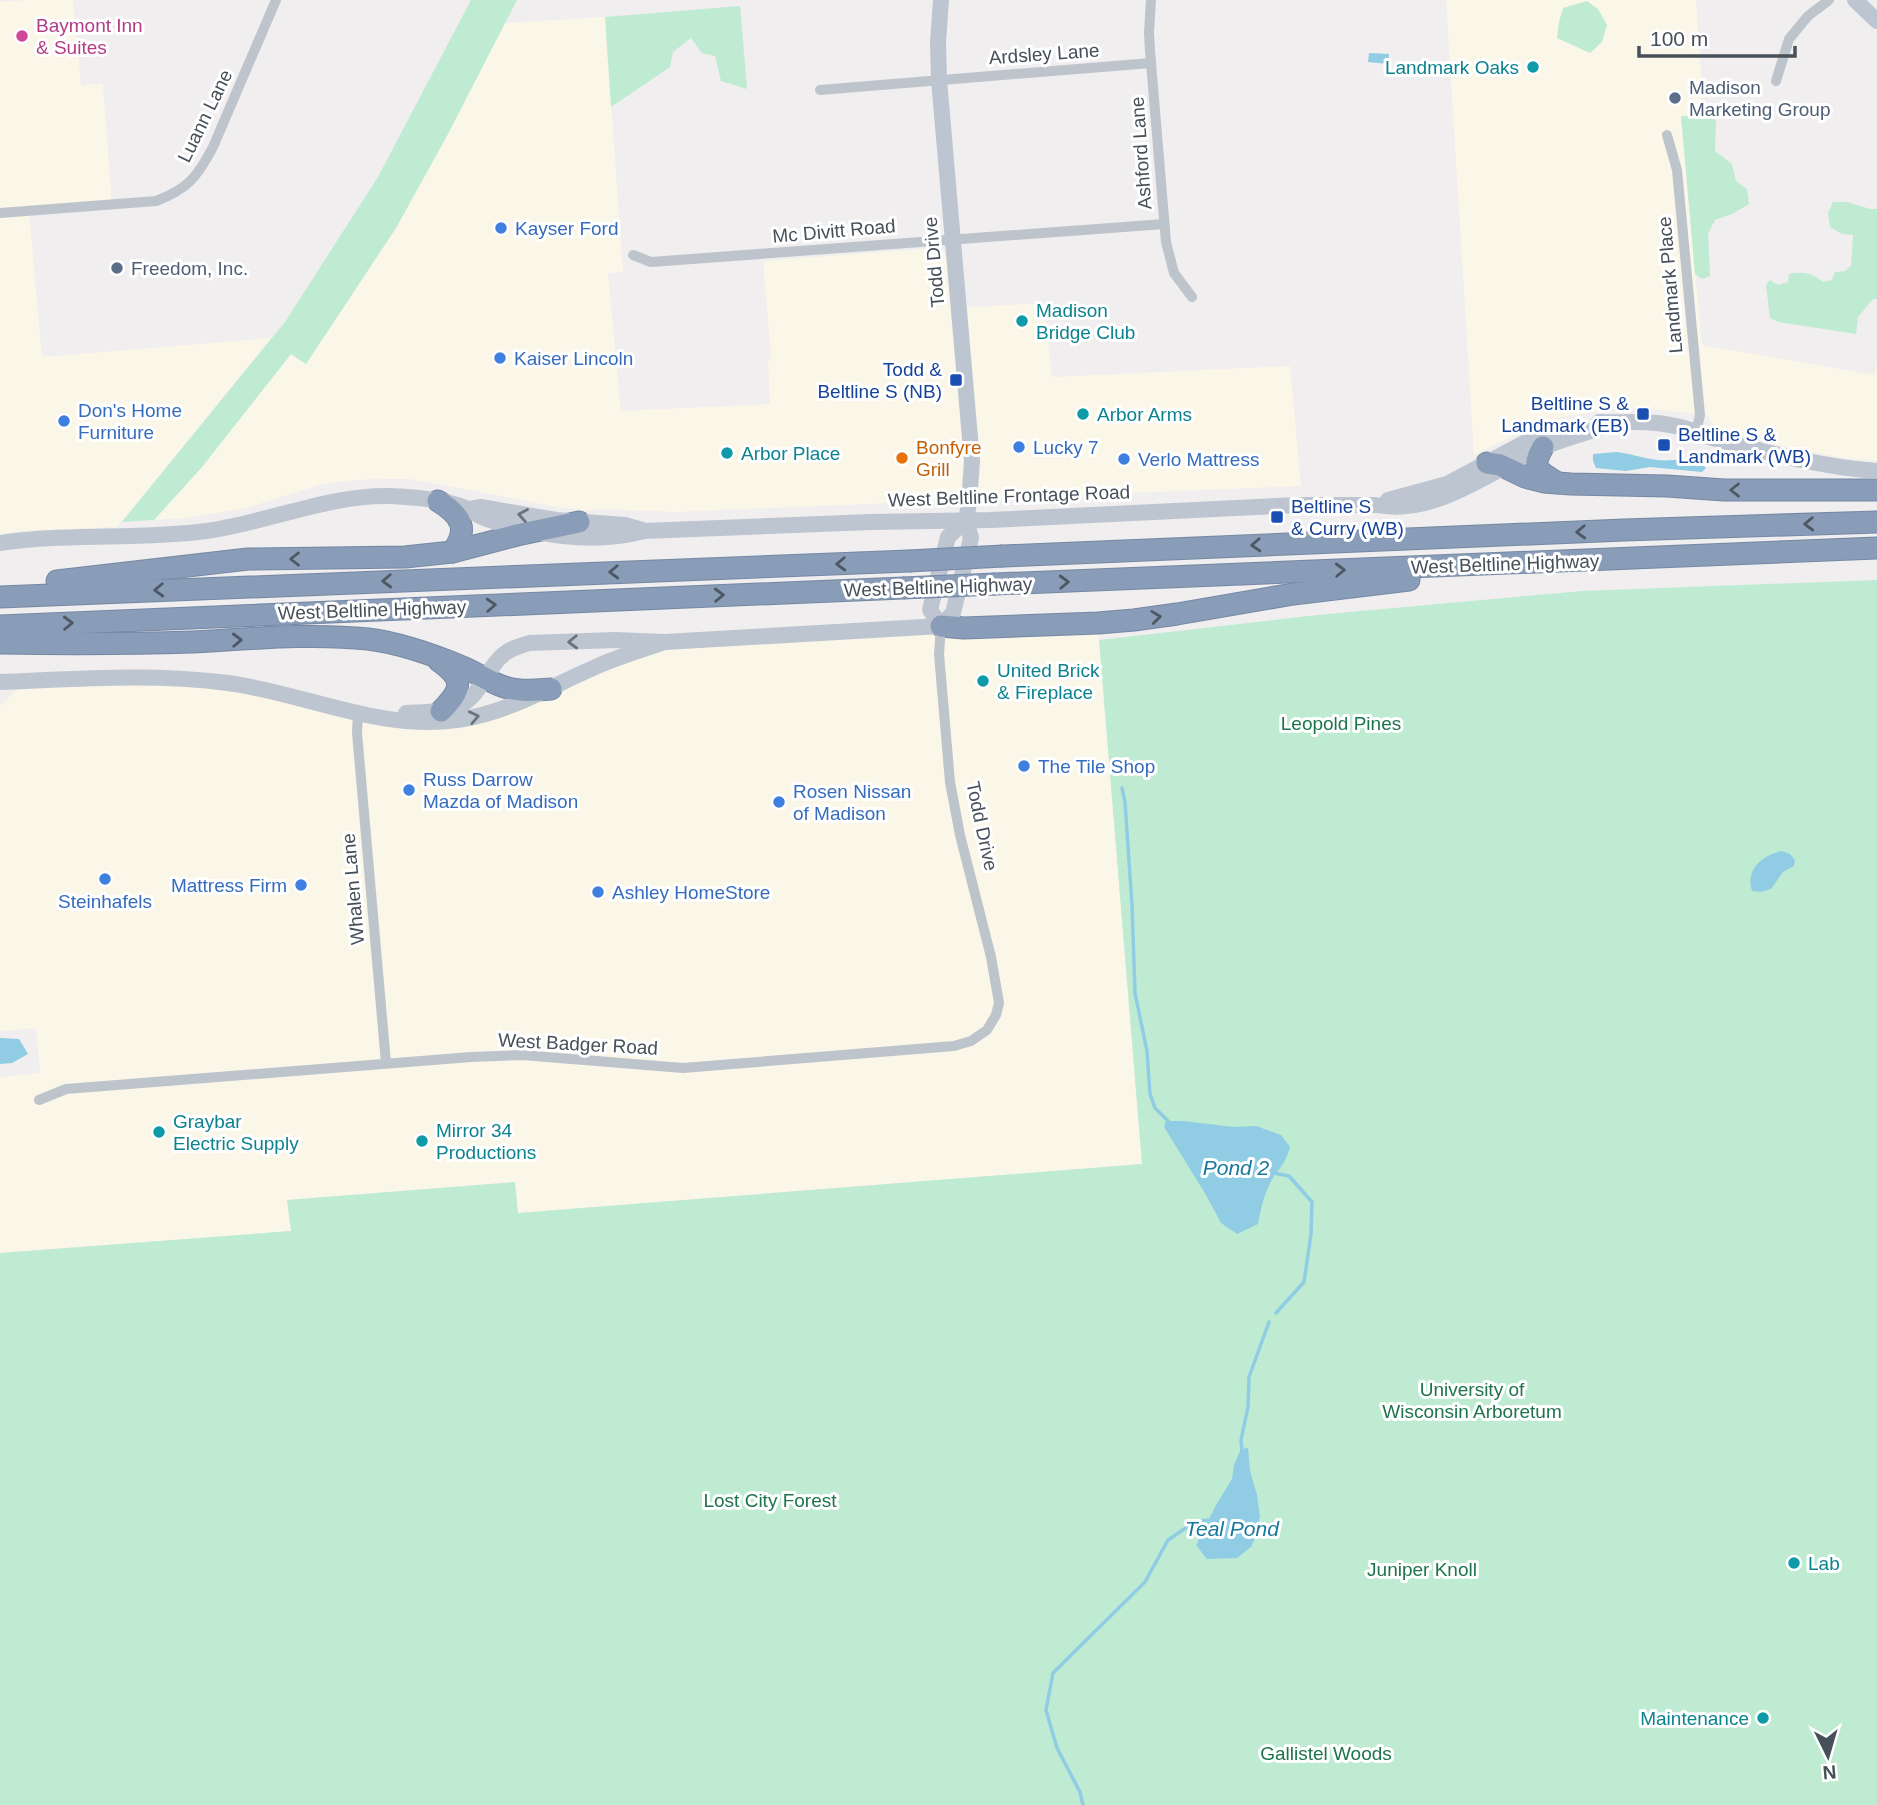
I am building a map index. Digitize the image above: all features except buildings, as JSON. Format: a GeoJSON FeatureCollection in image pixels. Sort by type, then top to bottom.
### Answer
{"type":"FeatureCollection","features":[{"type":"Feature","properties":{"kind":"highway"},"geometry":{"type":"LineString","coordinates":[[1543,447],[1536,460],[1539,471],[1558,483]]}},
{"type":"Feature","properties":{"kind":"highway"},"geometry":{"type":"LineString","coordinates":[[1496,465],[1525,477],[1558,483],[1724,489],[1877,490]]}},
{"type":"Feature","properties":{"kind":"highway"},"geometry":{"type":"LineString","coordinates":[[438,501],[451,509],[460,521],[462,534],[452,552]]}},
{"type":"Feature","properties":{"kind":"highway"},"geometry":{"type":"LineString","coordinates":[[0,587],[234,560],[405,557],[452,552],[579,522]]}},
{"type":"Feature","properties":{"kind":"highway","name":"West Beltline Highway"},"geometry":{"type":"LineString","coordinates":[[0,597],[1624,530],[1877,522]]}},
{"type":"Feature","properties":{"kind":"highway","name":"West Beltline Highway"},"geometry":{"type":"LineString","coordinates":[[0,626],[1877,548]]}},
{"type":"Feature","properties":{"kind":"highway"},"geometry":{"type":"LineString","coordinates":[[941,626],[977,628],[1098,623],[1330,589],[1588,560]]}},
{"type":"Feature","properties":{"kind":"highway"},"geometry":{"type":"LineString","coordinates":[[0,643],[120,644],[340,637],[390,643],[429,654],[504,688],[551,689]]}},
{"type":"Feature","properties":{"kind":"highway"},"geometry":{"type":"LineString","coordinates":[[429,654],[449,668],[457,678],[459,687],[455,696],[441,711]]}},
{"type":"Feature","properties":{"kind":"street","name":"Luann Lane"},"geometry":{"type":"LineString","coordinates":[[0,213],[156,201],[184,187],[194,179],[213,147],[276,0]]}},
{"type":"Feature","properties":{"kind":"street","name":"Todd Drive"},"geometry":{"type":"LineString","coordinates":[[941,0],[937,42],[939,80],[972,461],[966,520],[971,538],[953,612],[941,626],[939,654],[950,782],[960,835],[991,957],[999,1003],[996,1015],[987,1030]]}},
{"type":"Feature","properties":{"kind":"street","name":"Ashford Lane"},"geometry":{"type":"LineString","coordinates":[[1151,0],[1149,32],[1166,243],[1174,273],[1192,297]]}},
{"type":"Feature","properties":{"kind":"street"},"geometry":{"type":"LineString","coordinates":[[1776,81],[1789,39],[1808,16],[1829,0]]}},
{"type":"Feature","properties":{"kind":"street"},"geometry":{"type":"LineString","coordinates":[[1854,0],[1877,21]]}},
{"type":"Feature","properties":{"kind":"street","name":"Ardsley Lane"},"geometry":{"type":"LineString","coordinates":[[820,90],[1151,63]]}},
{"type":"Feature","properties":{"kind":"street","name":"Landmark Place"},"geometry":{"type":"LineString","coordinates":[[1667,135],[1677,170],[1700,415],[1696,432]]}},
{"type":"Feature","properties":{"kind":"street","name":"Mc Divitt Road"},"geometry":{"type":"LineString","coordinates":[[634,255],[651,262],[1164,223]]}},
{"type":"Feature","properties":{"kind":"street","name":"West Beltline Frontage Road"},"geometry":{"type":"LineString","coordinates":[[0,543],[33,538],[206,531],[326,502],[357,498],[407,497],[438,501],[532,532],[553,536],[598,537],[625,536],[644,531],[1274,506],[1376,505],[1392,508],[1432,501],[1461,491],[1532,439],[1592,422],[1675,426],[1798,459],[1877,471]]}},
{"type":"Feature","properties":{"kind":"street","name":"West Beltline Frontage Road"},"geometry":{"type":"LineString","coordinates":[[1496,465],[1610,423]]}},
{"type":"Feature","properties":{"kind":"street","name":"West Beltline Frontage Road"},"geometry":{"type":"LineString","coordinates":[[468,509],[481,507],[534,517],[625,525],[644,531]]}},
{"type":"Feature","properties":{"kind":"street","name":"Todd Drive"},"geometry":{"type":"LineString","coordinates":[[941,626],[930,610],[947,537],[966,520]]}},
{"type":"Feature","properties":{"kind":"street"},"geometry":{"type":"LineString","coordinates":[[358,713],[441,711],[460,706],[475,695],[504,653],[529,643],[615,640],[665,642],[941,626]]}},
{"type":"Feature","properties":{"kind":"street"},"geometry":{"type":"LineString","coordinates":[[0,682],[161,677],[228,683],[264,689],[398,722],[429,723],[486,715],[551,689],[603,663],[665,642]]}},
{"type":"Feature","properties":{"kind":"street","name":"Whalen Lane"},"geometry":{"type":"LineString","coordinates":[[358,713],[358,746],[386,1063]]}},
{"type":"Feature","properties":{"kind":"street","name":"West Badger Road"},"geometry":{"type":"LineString","coordinates":[[39,1100],[66,1089],[386,1063],[522,1055],[683,1068],[954,1045],[971,1041],[987,1030]]}},
{"type":"Feature","properties":{"kind":"shaded area"},"geometry":{"type":"Polygon","coordinates":[[[73,0],[81,85],[103,84],[112,205],[29,211],[42,357],[271,338],[117,527],[0,534],[0,2],[73,0]]]}},
{"type":"Feature","properties":{"kind":"shaded area"},"geometry":{"type":"Polygon","coordinates":[[[1446,0],[1696,0],[1704,115],[1681,117],[1702,345],[1874,375],[1877,363],[1877,461],[1843,458],[1773,444],[1722,429],[1712,424],[1707,415],[1641,408],[1612,409],[1562,417],[1523,431],[1474,455],[1446,0]]]}},
{"type":"Feature","properties":{"kind":"shaded area"},"geometry":{"type":"Polygon","coordinates":[[[605,17],[623,272],[608,273],[621,411],[770,404],[768,362],[771,356],[763,261],[935,248],[944,252],[947,259],[952,308],[1044,303],[1052,377],[1290,366],[1301,486],[676,512],[589,511],[409,479],[381,479],[320,485],[246,508],[188,518],[154,520],[202,467],[291,354],[306,364],[396,228],[505,23],[605,17]]]}},
{"type":"Feature","properties":{"kind":"shaded area"},"geometry":{"type":"Polygon","coordinates":[[[1098,623],[1142,1164],[517,1213],[514,1182],[287,1200],[291,1231],[0,1253],[0,1077],[40,1073],[36,1028],[0,1031],[0,706],[24,682],[161,677],[358,713],[458,720],[665,642],[1098,623]]]}},
{"type":"Feature","properties":{"kind":"green space"},"geometry":{"type":"Polygon","coordinates":[[[471,0],[517,0],[396,228],[306,364],[291,354],[202,467],[154,520],[122,522],[285,322],[378,177],[471,0]]]}},
{"type":"Feature","properties":{"kind":"green space"},"geometry":{"type":"Polygon","coordinates":[[[1587,1],[1598,9],[1607,25],[1602,42],[1590,53],[1557,38],[1563,8],[1587,1]]]}},
{"type":"Feature","properties":{"kind":"green space"},"geometry":{"type":"Polygon","coordinates":[[[740,6],[747,89],[721,81],[715,56],[702,53],[691,38],[673,52],[670,67],[611,107],[605,17],[740,6]]]}},
{"type":"Feature","properties":{"kind":"green space"},"geometry":{"type":"Polygon","coordinates":[[[1704,115],[1716,120],[1715,151],[1732,164],[1736,181],[1747,189],[1749,204],[1715,220],[1708,234],[1710,276],[1702,279],[1695,274],[1681,116],[1704,115]]]}},
{"type":"Feature","properties":{"kind":"green space"},"geometry":{"type":"Polygon","coordinates":[[[1833,202],[1847,202],[1877,209],[1877,299],[1873,299],[1858,317],[1856,334],[1778,322],[1770,318],[1766,285],[1770,280],[1778,285],[1788,282],[1789,274],[1803,273],[1823,282],[1832,280],[1835,272],[1845,271],[1851,266],[1853,235],[1842,234],[1830,227],[1828,213],[1833,202]]]}},
{"type":"Feature","properties":{"kind":"green space","name":"University of Wisconsin Arboretum"},"geometry":{"type":"Polygon","coordinates":[[[1877,580],[1877,1805],[0,1805],[0,1253],[291,1231],[287,1200],[515,1182],[518,1213],[1142,1164],[1099,640],[1317,615],[1582,591],[1877,580]]]}},
{"type":"Feature","properties":{"kind":"water"},"geometry":{"type":"Polygon","coordinates":[[[1369,53],[1389,54],[1388,64],[1368,62],[1369,53]]]}},
{"type":"Feature","properties":{"kind":"water"},"geometry":{"type":"Polygon","coordinates":[[[1617,452],[1657,460],[1689,460],[1706,468],[1702,472],[1650,467],[1626,471],[1596,468],[1593,454],[1617,452]]]}},
{"type":"Feature","properties":{"kind":"water"},"geometry":{"type":"Polygon","coordinates":[[[1782,851],[1795,860],[1794,866],[1783,872],[1771,889],[1752,891],[1751,876],[1757,864],[1782,851]]]}},
{"type":"Feature","properties":{"kind":"water"},"geometry":{"type":"Polygon","coordinates":[[[0,1038],[19,1039],[28,1054],[12,1063],[0,1064],[0,1038]]]}},
{"type":"Feature","properties":{"kind":"water","name":"Pond 2"},"geometry":{"type":"Polygon","coordinates":[[[1166,1121],[1234,1127],[1256,1126],[1281,1135],[1290,1147],[1268,1187],[1258,1224],[1237,1234],[1221,1223],[1164,1127],[1166,1121]]]}},
{"type":"Feature","properties":{"kind":"water","name":"Teal Pond"},"geometry":{"type":"Polygon","coordinates":[[[1248,1448],[1260,1517],[1255,1538],[1251,1547],[1237,1558],[1207,1559],[1196,1545],[1232,1479],[1234,1465],[1241,1449],[1248,1448]]]}},
{"type":"Feature","properties":{"kind":"waterway"},"geometry":{"type":"LineString","coordinates":[[1122,788],[1132,905],[1135,993],[1147,1051],[1150,1094],[1155,1108],[1170,1123]]}},
{"type":"Feature","properties":{"kind":"waterway"},"geometry":{"type":"LineString","coordinates":[[1274,1173],[1289,1176],[1312,1202],[1311,1234],[1304,1282],[1276,1313]]}},
{"type":"Feature","properties":{"kind":"waterway"},"geometry":{"type":"LineString","coordinates":[[1242,1452],[1241,1440],[1248,1407],[1249,1377],[1269,1322]]}},
{"type":"Feature","properties":{"kind":"waterway"},"geometry":{"type":"LineString","coordinates":[[1083,1805],[1080,1792],[1057,1748],[1046,1710],[1053,1673],[1145,1582],[1168,1540],[1196,1521],[1213,1520]]}},
{"type":"Feature","properties":{"kind":"place","name":"Baymont Inn & Suites"},"geometry":{"type":"Point","coordinates":[22,36]}},
{"type":"Feature","properties":{"kind":"place","name":"Landmark Oaks"},"geometry":{"type":"Point","coordinates":[1533,67]}},
{"type":"Feature","properties":{"kind":"place","name":"Madison Marketing Group"},"geometry":{"type":"Point","coordinates":[1675,98]}},
{"type":"Feature","properties":{"kind":"place","name":"Kayser Ford"},"geometry":{"type":"Point","coordinates":[501,228]}},
{"type":"Feature","properties":{"kind":"place","name":"Freedom, Inc."},"geometry":{"type":"Point","coordinates":[117,268]}},
{"type":"Feature","properties":{"kind":"place","name":"Madison Bridge Club"},"geometry":{"type":"Point","coordinates":[1022,321]}},
{"type":"Feature","properties":{"kind":"place","name":"Kaiser Lincoln"},"geometry":{"type":"Point","coordinates":[500,358]}},
{"type":"Feature","properties":{"kind":"place","name":"Todd & Beltline S (NB)"},"geometry":{"type":"Point","coordinates":[956,380]}},
{"type":"Feature","properties":{"kind":"place","name":"Arbor Arms"},"geometry":{"type":"Point","coordinates":[1083,414]}},
{"type":"Feature","properties":{"kind":"place","name":"Beltline S & Landmark (EB)"},"geometry":{"type":"Point","coordinates":[1643,414]}},
{"type":"Feature","properties":{"kind":"place","name":"Don's Home Furniture"},"geometry":{"type":"Point","coordinates":[64,421]}},
{"type":"Feature","properties":{"kind":"place","name":"Beltline S & Landmark (WB)"},"geometry":{"type":"Point","coordinates":[1664,445]}},
{"type":"Feature","properties":{"kind":"place","name":"Lucky 7"},"geometry":{"type":"Point","coordinates":[1019,447]}},
{"type":"Feature","properties":{"kind":"place","name":"Arbor Place"},"geometry":{"type":"Point","coordinates":[727,453]}},
{"type":"Feature","properties":{"kind":"place","name":"Bonfyre Grill"},"geometry":{"type":"Point","coordinates":[902,458]}},
{"type":"Feature","properties":{"kind":"place","name":"Verlo Mattress"},"geometry":{"type":"Point","coordinates":[1124,459]}},
{"type":"Feature","properties":{"kind":"place","name":"Beltline S & Curry (WB)"},"geometry":{"type":"Point","coordinates":[1277,517]}},
{"type":"Feature","properties":{"kind":"place","name":"United Brick & Fireplace"},"geometry":{"type":"Point","coordinates":[983,681]}},
{"type":"Feature","properties":{"kind":"place","name":"The Tile Shop"},"geometry":{"type":"Point","coordinates":[1024,766]}},
{"type":"Feature","properties":{"kind":"place","name":"Russ Darrow Mazda of Madison"},"geometry":{"type":"Point","coordinates":[409,790]}},
{"type":"Feature","properties":{"kind":"place","name":"Rosen Nissan of Madison"},"geometry":{"type":"Point","coordinates":[779,802]}},
{"type":"Feature","properties":{"kind":"place","name":"Steinhafels"},"geometry":{"type":"Point","coordinates":[105,879]}},
{"type":"Feature","properties":{"kind":"place","name":"Mattress Firm"},"geometry":{"type":"Point","coordinates":[301,885]}},
{"type":"Feature","properties":{"kind":"place","name":"Ashley HomeStore"},"geometry":{"type":"Point","coordinates":[598,892]}},
{"type":"Feature","properties":{"kind":"place","name":"Graybar Electric Supply"},"geometry":{"type":"Point","coordinates":[159,1132]}},
{"type":"Feature","properties":{"kind":"place","name":"Mirror 34 Productions"},"geometry":{"type":"Point","coordinates":[422,1141]}},
{"type":"Feature","properties":{"kind":"place","name":"Lab"},"geometry":{"type":"Point","coordinates":[1794,1563]}},
{"type":"Feature","properties":{"kind":"place","name":"Maintenance"},"geometry":{"type":"Point","coordinates":[1763,1718]}},
{"type":"Feature","properties":{"kind":"park label","name":"Leopold Pines"},"geometry":{"type":"Point","coordinates":[1341,723]}},
{"type":"Feature","properties":{"kind":"park label","name":"Lost City Forest"},"geometry":{"type":"Point","coordinates":[770,1500]}},
{"type":"Feature","properties":{"kind":"park label","name":"Juniper Knoll"},"geometry":{"type":"Point","coordinates":[1422,1569]}},
{"type":"Feature","properties":{"kind":"park label","name":"Gallistel Woods"},"geometry":{"type":"Point","coordinates":[1326,1753]}}]}
